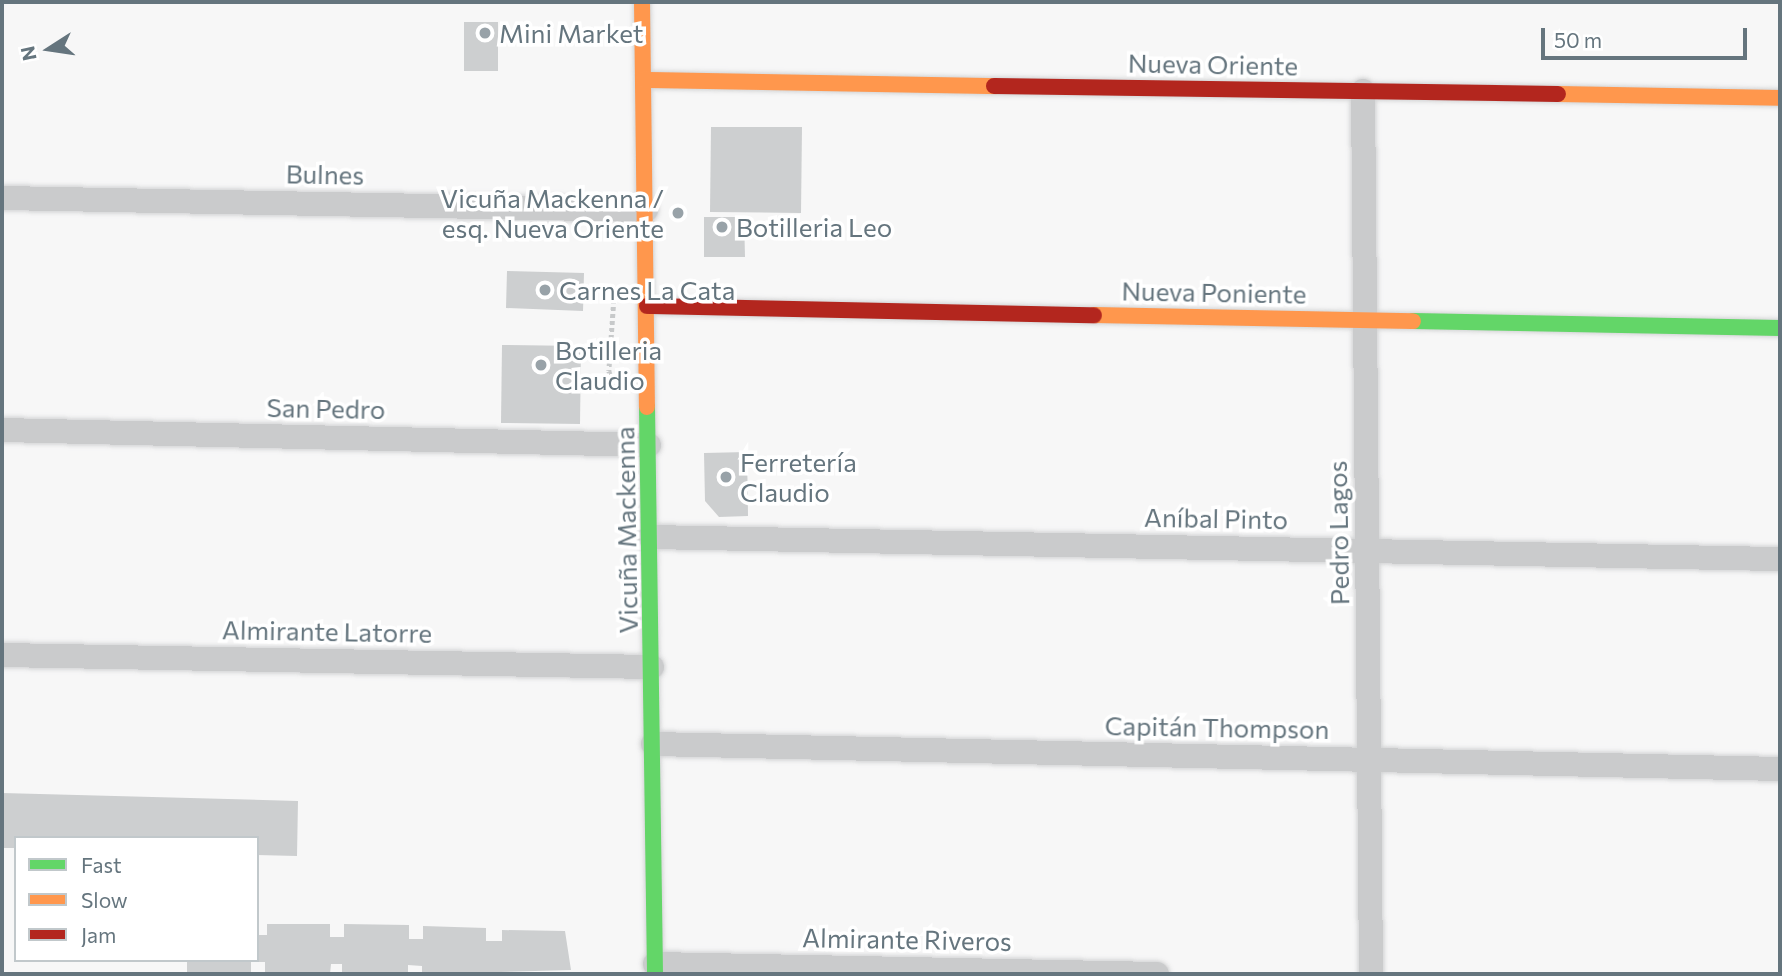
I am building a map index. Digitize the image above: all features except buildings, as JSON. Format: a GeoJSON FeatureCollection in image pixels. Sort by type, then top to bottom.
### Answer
{"type":"FeatureCollection","features":[{"type":"Feature","properties":{"kind":"main road","name":"Vicuña Mackenna"},"geometry":{"type":"LineString","coordinates":[[642,2],[655,969]]}},
{"type":"Feature","properties":{"kind":"main road","name":"Nueva Oriente"},"geometry":{"type":"LineString","coordinates":[[644,80],[1780,99]]}},
{"type":"Feature","properties":{"kind":"main road","name":"Nueva Poniente"},"geometry":{"type":"LineString","coordinates":[[647,306],[1780,328]]}},
{"type":"Feature","properties":{"kind":"street","name":"Pedro Lagos"},"geometry":{"type":"LineString","coordinates":[[1363,91],[1371,974]]}},
{"type":"Feature","properties":{"kind":"street","name":"Bulnes"},"geometry":{"type":"LineString","coordinates":[[2,198],[646,210]]}},
{"type":"Feature","properties":{"kind":"street","name":"San Pedro"},"geometry":{"type":"LineString","coordinates":[[2,430],[649,445]]}},
{"type":"Feature","properties":{"kind":"street","name":"Aníbal Pinto"},"geometry":{"type":"LineString","coordinates":[[650,537],[1780,559]]}},
{"type":"Feature","properties":{"kind":"street","name":"Almirante Latorre"},"geometry":{"type":"LineString","coordinates":[[2,655],[652,667]]}},
{"type":"Feature","properties":{"kind":"street","name":"Capitán Thompson"},"geometry":{"type":"LineString","coordinates":[[653,744],[1780,769]]}},
{"type":"Feature","properties":{"kind":"street","name":"Almirante Riveros"},"geometry":{"type":"LineString","coordinates":[[655,969],[1157,974]]}},
{"type":"Feature","properties":{"kind":"traffic: fast"},"geometry":{"type":"LineString","coordinates":[[1413,321],[1780,328]]}},
{"type":"Feature","properties":{"kind":"traffic: fast"},"geometry":{"type":"LineString","coordinates":[[647,407],[655,974]]}},
{"type":"Feature","properties":{"kind":"traffic: slow"},"geometry":{"type":"LineString","coordinates":[[642,2],[647,407]]}},
{"type":"Feature","properties":{"kind":"traffic: slow"},"geometry":{"type":"LineString","coordinates":[[644,80],[994,86]]}},
{"type":"Feature","properties":{"kind":"traffic: slow"},"geometry":{"type":"LineString","coordinates":[[1558,94],[1780,98]]}},
{"type":"Feature","properties":{"kind":"traffic: slow"},"geometry":{"type":"LineString","coordinates":[[1094,315],[1413,321]]}},
{"type":"Feature","properties":{"kind":"traffic: jam"},"geometry":{"type":"LineString","coordinates":[[994,86],[1558,94]]}},
{"type":"Feature","properties":{"kind":"traffic: jam"},"geometry":{"type":"LineString","coordinates":[[647,306],[1094,315]]}},
{"type":"Feature","properties":{"kind":"place","name":"Mini Market"},"geometry":{"type":"Point","coordinates":[485,33]}},
{"type":"Feature","properties":{"kind":"place","name":"Vicuña Mackenna / esq. Nueva Oriente"},"geometry":{"type":"Point","coordinates":[678,213]}},
{"type":"Feature","properties":{"kind":"place","name":"Botilleria Leo"},"geometry":{"type":"Point","coordinates":[722,227]}},
{"type":"Feature","properties":{"kind":"place","name":"Carnes La Cata"},"geometry":{"type":"Point","coordinates":[545,290]}},
{"type":"Feature","properties":{"kind":"place","name":"Botilleria Claudio"},"geometry":{"type":"Point","coordinates":[541,365]}},
{"type":"Feature","properties":{"kind":"place","name":"Ferretería Claudio"},"geometry":{"type":"Point","coordinates":[726,477]}}]}
